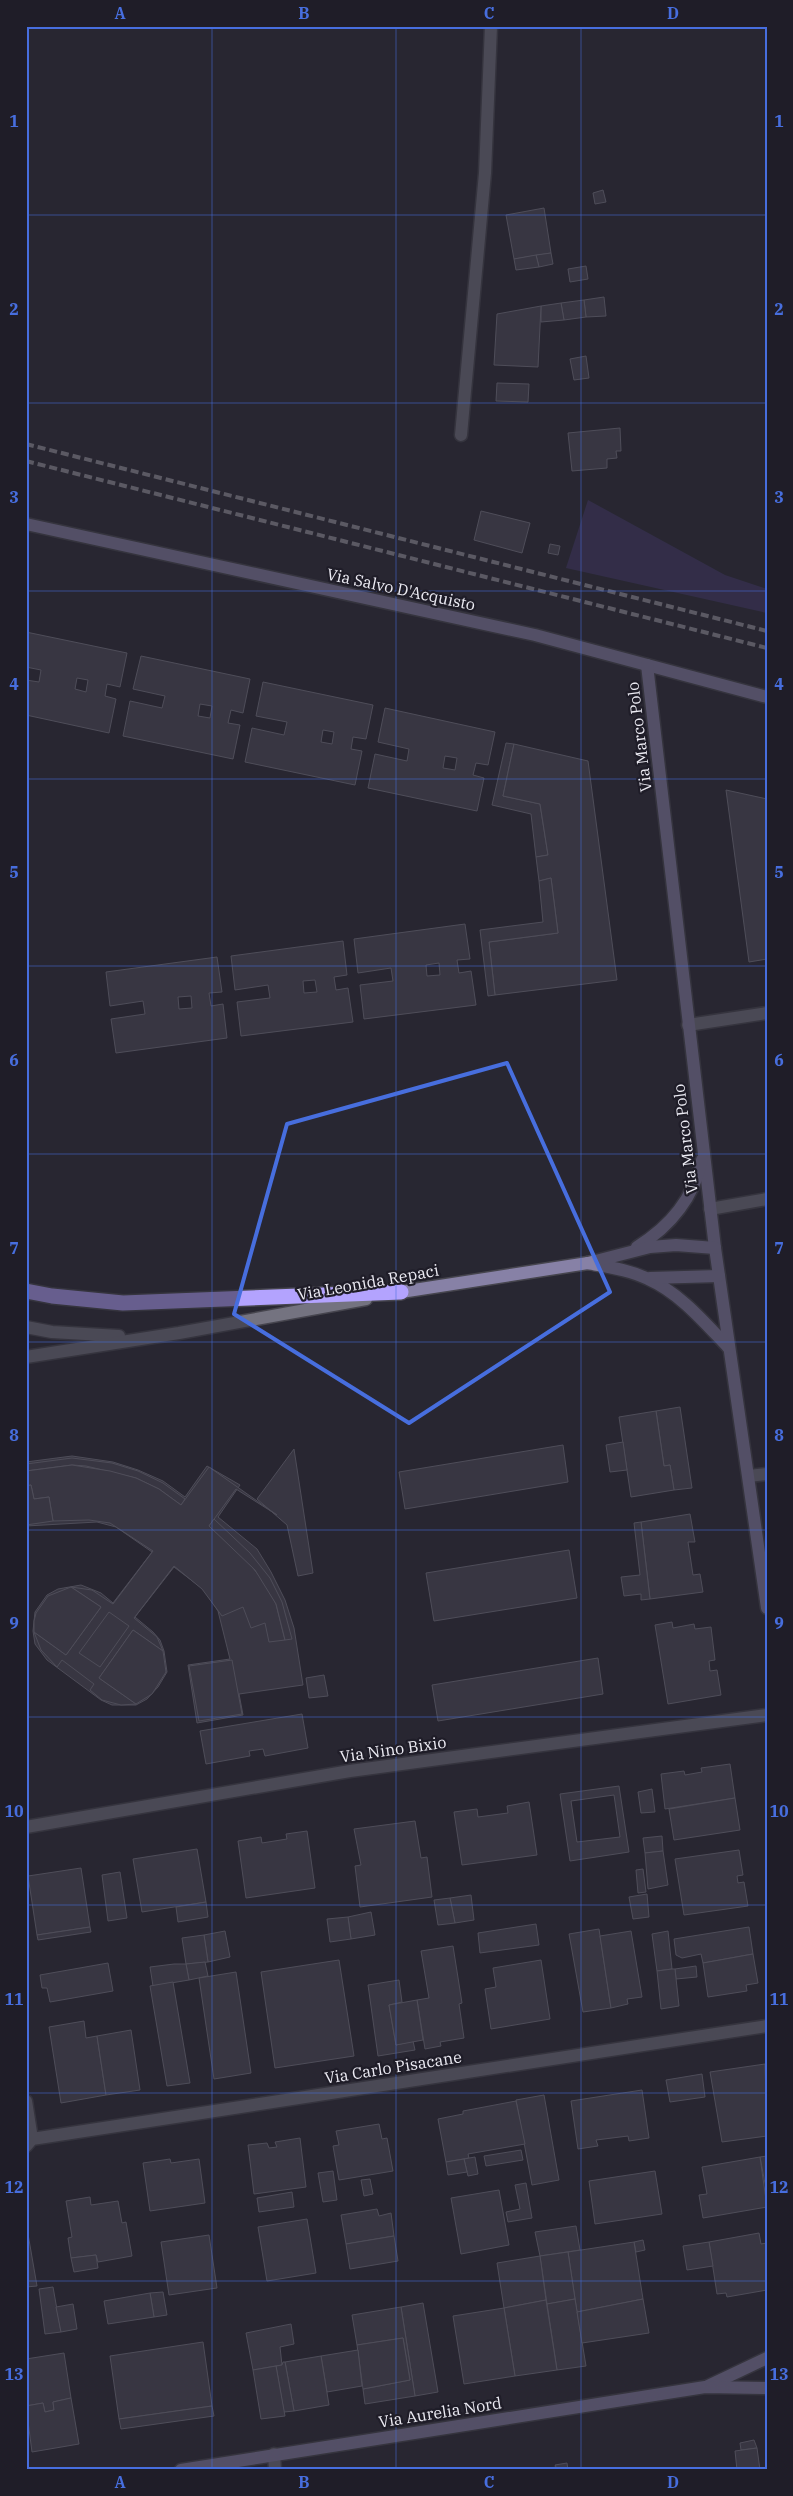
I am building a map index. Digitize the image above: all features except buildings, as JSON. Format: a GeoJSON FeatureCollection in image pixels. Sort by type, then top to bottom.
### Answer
{"type":"FeatureCollection","features":[{"type":"Feature","properties":{"kind":"highway"},"geometry":{"type":"LineString","coordinates":[[26,1291],[52,1296],[123,1303],[401,1292]]}},
{"type":"Feature","properties":{"kind":"street"},"geometry":{"type":"LineString","coordinates":[[461,435],[485,173],[491,26]]}},
{"type":"Feature","properties":{"kind":"street","name":"Via Salvo D'Acquisto"},"geometry":{"type":"LineString","coordinates":[[26,524],[534,635],[767,697]]}},
{"type":"Feature","properties":{"kind":"street","name":"Via Marco Polo"},"geometry":{"type":"LineString","coordinates":[[647,665],[714,1248],[767,1608]]}},
{"type":"Feature","properties":{"kind":"street"},"geometry":{"type":"LineString","coordinates":[[688,1025],[767,1013]]}},
{"type":"Feature","properties":{"kind":"street"},"geometry":{"type":"LineString","coordinates":[[631,1250],[657,1234],[676,1216],[694,1186],[703,1152]]}},
{"type":"Feature","properties":{"kind":"street"},"geometry":{"type":"LineString","coordinates":[[710,1209],[767,1199]]}},
{"type":"Feature","properties":{"kind":"street","name":"Via Leonida Repaci"},"geometry":{"type":"LineString","coordinates":[[26,1357],[141,1337],[179,1333],[401,1292],[588,1263],[631,1250],[676,1244],[714,1248]]}},
{"type":"Feature","properties":{"kind":"street"},"geometry":{"type":"LineString","coordinates":[[588,1263],[647,1278],[719,1276]]}},
{"type":"Feature","properties":{"kind":"street"},"geometry":{"type":"LineString","coordinates":[[647,1278],[667,1290],[694,1312],[728,1347]]}},
{"type":"Feature","properties":{"kind":"street"},"geometry":{"type":"LineString","coordinates":[[26,1327],[52,1332],[141,1337]]}},
{"type":"Feature","properties":{"kind":"street"},"geometry":{"type":"LineString","coordinates":[[749,1476],[767,1474]]}},
{"type":"Feature","properties":{"kind":"street","name":"Via Nino Bixio"},"geometry":{"type":"LineString","coordinates":[[26,1827],[350,1771],[767,1715]]}},
{"type":"Feature","properties":{"kind":"street","name":"Via Carlo Pisacane"},"geometry":{"type":"LineString","coordinates":[[29,2142],[767,2026]]}},
{"type":"Feature","properties":{"kind":"street"},"geometry":{"type":"LineString","coordinates":[[26,2100],[29,2142]]}},
{"type":"Feature","properties":{"kind":"street","name":"Via Aurelia Nord"},"geometry":{"type":"LineString","coordinates":[[705,2387],[767,2358]]}},
{"type":"Feature","properties":{"kind":"street","name":"Via Aurelia Nord"},"geometry":{"type":"LineString","coordinates":[[181,2470],[705,2387],[767,2388]]}},
{"type":"Feature","properties":{"kind":"street"},"geometry":{"type":"LineString","coordinates":[[274,2454],[275,2470]]}},
{"type":"Feature","properties":{"kind":"highlighted area"},"geometry":{"type":"Polygon","coordinates":[[[507,1063],[610,1292],[409,1423],[234,1314],[287,1124],[507,1063]]]}},
{"type":"Feature","properties":{"kind":"shaded area"},"geometry":{"type":"Polygon","coordinates":[[[588,500],[725,575],[767,589],[767,613],[566,568],[588,500]]]}},
{"type":"Feature","properties":{"kind":"railway"},"geometry":{"type":"LineString","coordinates":[[26,444],[767,631]]}},
{"type":"Feature","properties":{"kind":"railway"},"geometry":{"type":"LineString","coordinates":[[26,461],[767,648]]}}]}
